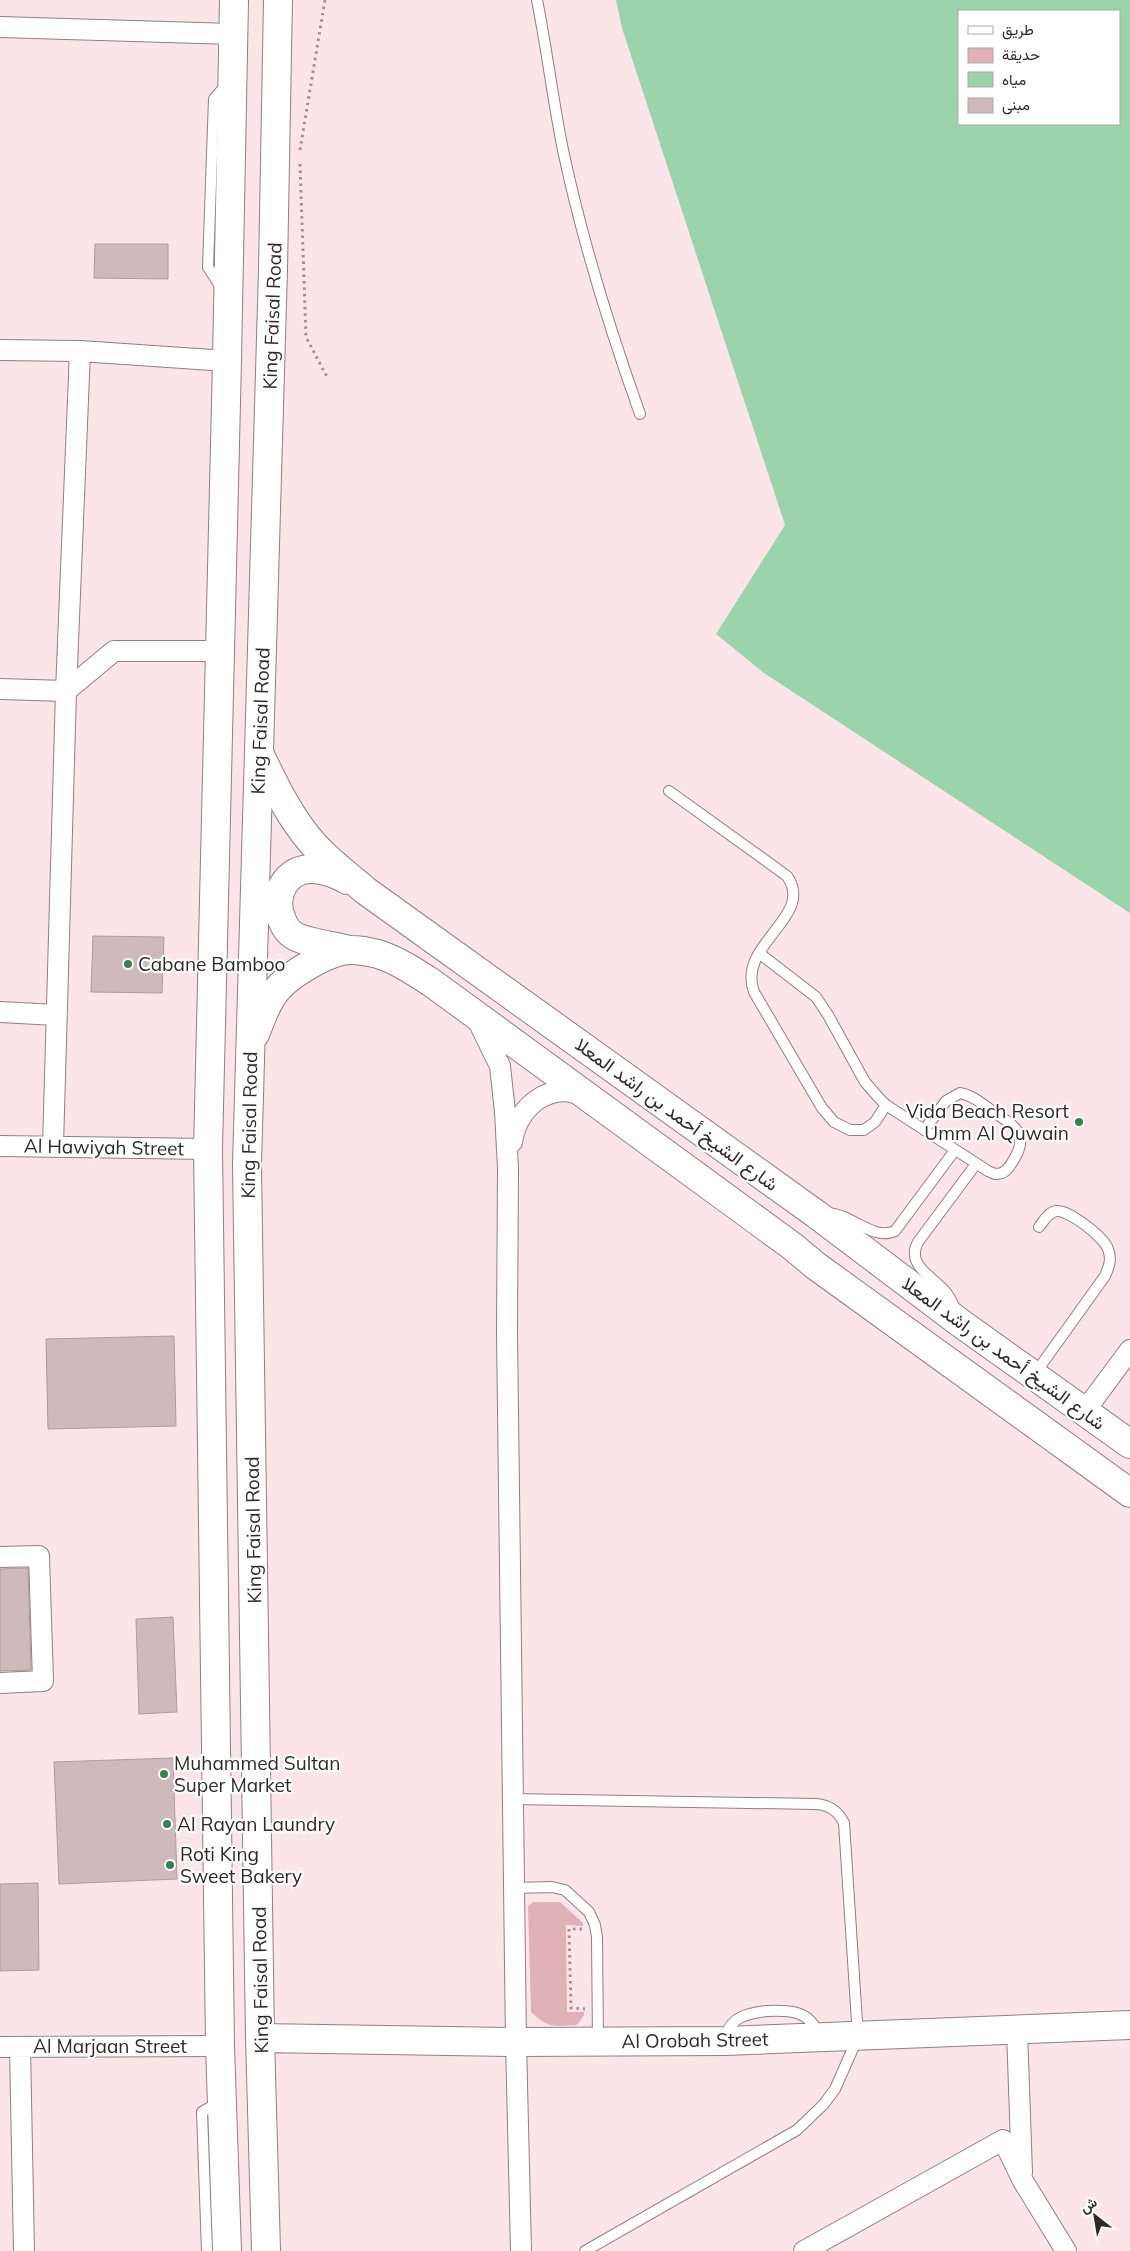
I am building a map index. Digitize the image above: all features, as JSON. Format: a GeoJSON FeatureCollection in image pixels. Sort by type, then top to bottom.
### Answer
{"type":"FeatureCollection","features":[{"type":"Feature","properties":{"kind":"main road","name":"King Faisal Road"},"geometry":{"type":"LineString","coordinates":[[227,2251],[220,2046],[208,1149],[234,0]]}},
{"type":"Feature","properties":{"kind":"main road","name":"King Faisal Road"},"geometry":{"type":"LineString","coordinates":[[266,2251],[260,2038],[247,1164],[273,269],[278,0]]}},
{"type":"Feature","properties":{"kind":"main road","name":"شارع الشيخ أحمد بن راشد المعلا"},"geometry":{"type":"LineString","coordinates":[[259,752],[276,788],[302,831],[326,856],[366,891],[816,1214],[959,1322],[1130,1444]]}},
{"type":"Feature","properties":{"kind":"main road"},"geometry":{"type":"LineString","coordinates":[[350,950],[305,940],[292,935],[278,911],[277,899],[280,888],[287,879],[300,871],[313,869],[334,873],[366,891]]}},
{"type":"Feature","properties":{"kind":"main road","name":"شارع الشيخ أحمد بن راشد المعلا"},"geometry":{"type":"LineString","coordinates":[[250,1049],[265,1009],[275,991],[295,974],[324,957],[350,950],[378,955],[406,966],[588,1096],[792,1246],[816,1266],[1130,1493]]}},
{"type":"Feature","properties":{"kind":"main road","name":"Al Orobah Street"},"geometry":{"type":"LineString","coordinates":[[260,2038],[516,2042],[725,2041],[1130,2025]]}},
{"type":"Feature","properties":{"kind":"street"},"geometry":{"type":"LineString","coordinates":[[0,27],[233,34]]}},
{"type":"Feature","properties":{"kind":"street"},"geometry":{"type":"LineString","coordinates":[[0,350],[80,351],[227,362]]}},
{"type":"Feature","properties":{"kind":"street"},"geometry":{"type":"LineString","coordinates":[[53,1146],[66,691],[80,351]]}},
{"type":"Feature","properties":{"kind":"street"},"geometry":{"type":"LineString","coordinates":[[0,689],[66,691],[114,651],[220,652]]}},
{"type":"Feature","properties":{"kind":"street"},"geometry":{"type":"LineString","coordinates":[[0,1012],[56,1015]]}},
{"type":"Feature","properties":{"kind":"street"},"geometry":{"type":"LineString","coordinates":[[474,1014],[500,1066],[506,1112],[516,2042],[521,2251]]}},
{"type":"Feature","properties":{"kind":"street"},"geometry":{"type":"LineString","coordinates":[[508,1168],[514,1131],[521,1115],[533,1102],[549,1095],[566,1091],[588,1096]]}},
{"type":"Feature","properties":{"kind":"street","name":"Al Hawiyah Street"},"geometry":{"type":"LineString","coordinates":[[0,1146],[208,1149]]}},
{"type":"Feature","properties":{"kind":"street"},"geometry":{"type":"LineString","coordinates":[[1084,1412],[1130,1350]]}},
{"type":"Feature","properties":{"kind":"street"},"geometry":{"type":"LineString","coordinates":[[0,1557],[39,1556],[43,1681],[0,1683]]}},
{"type":"Feature","properties":{"kind":"street"},"geometry":{"type":"LineString","coordinates":[[1017,2030],[1023,2181]]}},
{"type":"Feature","properties":{"kind":"street","name":"Al Marjaan Street"},"geometry":{"type":"LineString","coordinates":[[0,2047],[220,2046]]}},
{"type":"Feature","properties":{"kind":"street"},"geometry":{"type":"LineString","coordinates":[[20,2047],[24,2251]]}},
{"type":"Feature","properties":{"kind":"street"},"geometry":{"type":"LineString","coordinates":[[804,2251],[1003,2140],[1023,2181],[1066,2251]]}},
{"type":"Feature","properties":{"kind":"lane"},"geometry":{"type":"LineString","coordinates":[[537,0],[551,88],[578,217],[614,340],[640,414]]}},
{"type":"Feature","properties":{"kind":"lane"},"geometry":{"type":"LineString","coordinates":[[669,791],[787,876],[791,882],[794,889],[793,903],[755,959],[751,972],[754,992],[828,1116],[850,1130],[864,1130],[875,1122],[886,1105]]}},
{"type":"Feature","properties":{"kind":"lane"},"geometry":{"type":"LineString","coordinates":[[759,953],[816,997],[865,1082],[886,1105],[924,1130],[955,1150],[976,1164],[995,1174],[1008,1170],[1018,1154],[1021,1144],[1015,1127],[971,1097],[960,1093],[946,1101],[924,1130]]}},
{"type":"Feature","properties":{"kind":"lane"},"geometry":{"type":"LineString","coordinates":[[816,1214],[836,1213],[846,1216],[877,1233],[889,1233],[899,1227],[955,1150]]}},
{"type":"Feature","properties":{"kind":"lane"},"geometry":{"type":"LineString","coordinates":[[959,1322],[948,1295],[918,1266],[914,1254],[918,1242],[976,1164]]}},
{"type":"Feature","properties":{"kind":"lane"},"geometry":{"type":"LineString","coordinates":[[1034,1376],[1105,1276],[1110,1259],[1108,1248],[1101,1238],[1063,1211],[1048,1214],[1039,1227]]}},
{"type":"Feature","properties":{"kind":"lane"},"geometry":{"type":"LineString","coordinates":[[513,1800],[816,1804],[824,1805],[836,1812],[844,1824],[858,2037],[835,2089],[824,2104],[797,2130],[584,2251]]}},
{"type":"Feature","properties":{"kind":"lane"},"geometry":{"type":"LineString","coordinates":[[514,1888],[552,1887],[565,1890],[589,1912],[595,1925],[597,1937],[598,2041]]}},
{"type":"Feature","properties":{"kind":"lane"},"geometry":{"type":"LineString","coordinates":[[207,2251],[202,2112],[222,2100]]}},
{"type":"Feature","properties":{"kind":"path"},"geometry":{"type":"LineString","coordinates":[[300,152],[325,0]]}},
{"type":"Feature","properties":{"kind":"path"},"geometry":{"type":"LineString","coordinates":[[300,162],[306,337],[327,377]]}},
{"type":"Feature","properties":{"kind":"path"},"geometry":{"type":"LineString","coordinates":[[587,1929],[569,1929],[571,2008],[587,2009],[587,2016]]}},
{"type":"Feature","properties":{"kind":"green space"},"geometry":{"type":"Polygon","coordinates":[[[533,1902],[560,1902],[583,1923],[583,1926],[566,1925],[567,2012],[584,2012],[577,2025],[547,2024],[531,2012],[528,1906],[533,1902]]]}},
{"type":"Feature","properties":{"kind":"water"},"geometry":{"type":"Polygon","coordinates":[[[616,0],[1130,0],[1130,913],[764,673],[716,634],[785,525],[622,28],[616,0]]]}},
{"type":"Feature","properties":{"kind":"building"},"geometry":{"type":"Polygon","coordinates":[[[95,244],[168,244],[168,279],[94,278],[95,244]]]}},
{"type":"Feature","properties":{"kind":"building","name":"Cabane Bamboo"},"geometry":{"type":"Polygon","coordinates":[[[93,936],[164,937],[162,993],[91,992],[93,936]]]}},
{"type":"Feature","properties":{"kind":"building"},"geometry":{"type":"Polygon","coordinates":[[[174,1336],[176,1426],[48,1429],[46,1339],[174,1336]]]}},
{"type":"Feature","properties":{"kind":"building"},"geometry":{"type":"Polygon","coordinates":[[[28,1568],[31,1670],[0,1671],[0,1569],[28,1568]]]}},
{"type":"Feature","properties":{"kind":"building"},"geometry":{"type":"Polygon","coordinates":[[[173,1617],[177,1712],[139,1714],[136,1619],[173,1617]]]}},
{"type":"Feature","properties":{"kind":"building"},"geometry":{"type":"Polygon","coordinates":[[[173,1758],[177,1879],[59,1884],[54,1762],[173,1758]]]}},
{"type":"Feature","properties":{"kind":"building"},"geometry":{"type":"Polygon","coordinates":[[[38,1883],[39,1970],[0,1971],[0,1884],[38,1883]]]}},
{"type":"Feature","properties":{"kind":"place","name":"Cabane Bamboo"},"geometry":{"type":"Point","coordinates":[128,964]}},
{"type":"Feature","properties":{"kind":"place","name":"Vida Beach Resort Umm Al Quwain"},"geometry":{"type":"Point","coordinates":[1079,1122]}},
{"type":"Feature","properties":{"kind":"place","name":"Muhammed Sultan Super Market"},"geometry":{"type":"Point","coordinates":[164,1774]}},
{"type":"Feature","properties":{"kind":"place","name":"Al Rayan Laundry"},"geometry":{"type":"Point","coordinates":[167,1824]}},
{"type":"Feature","properties":{"kind":"place","name":"Roti King Sweet Bakery"},"geometry":{"type":"Point","coordinates":[170,1865]}}]}
